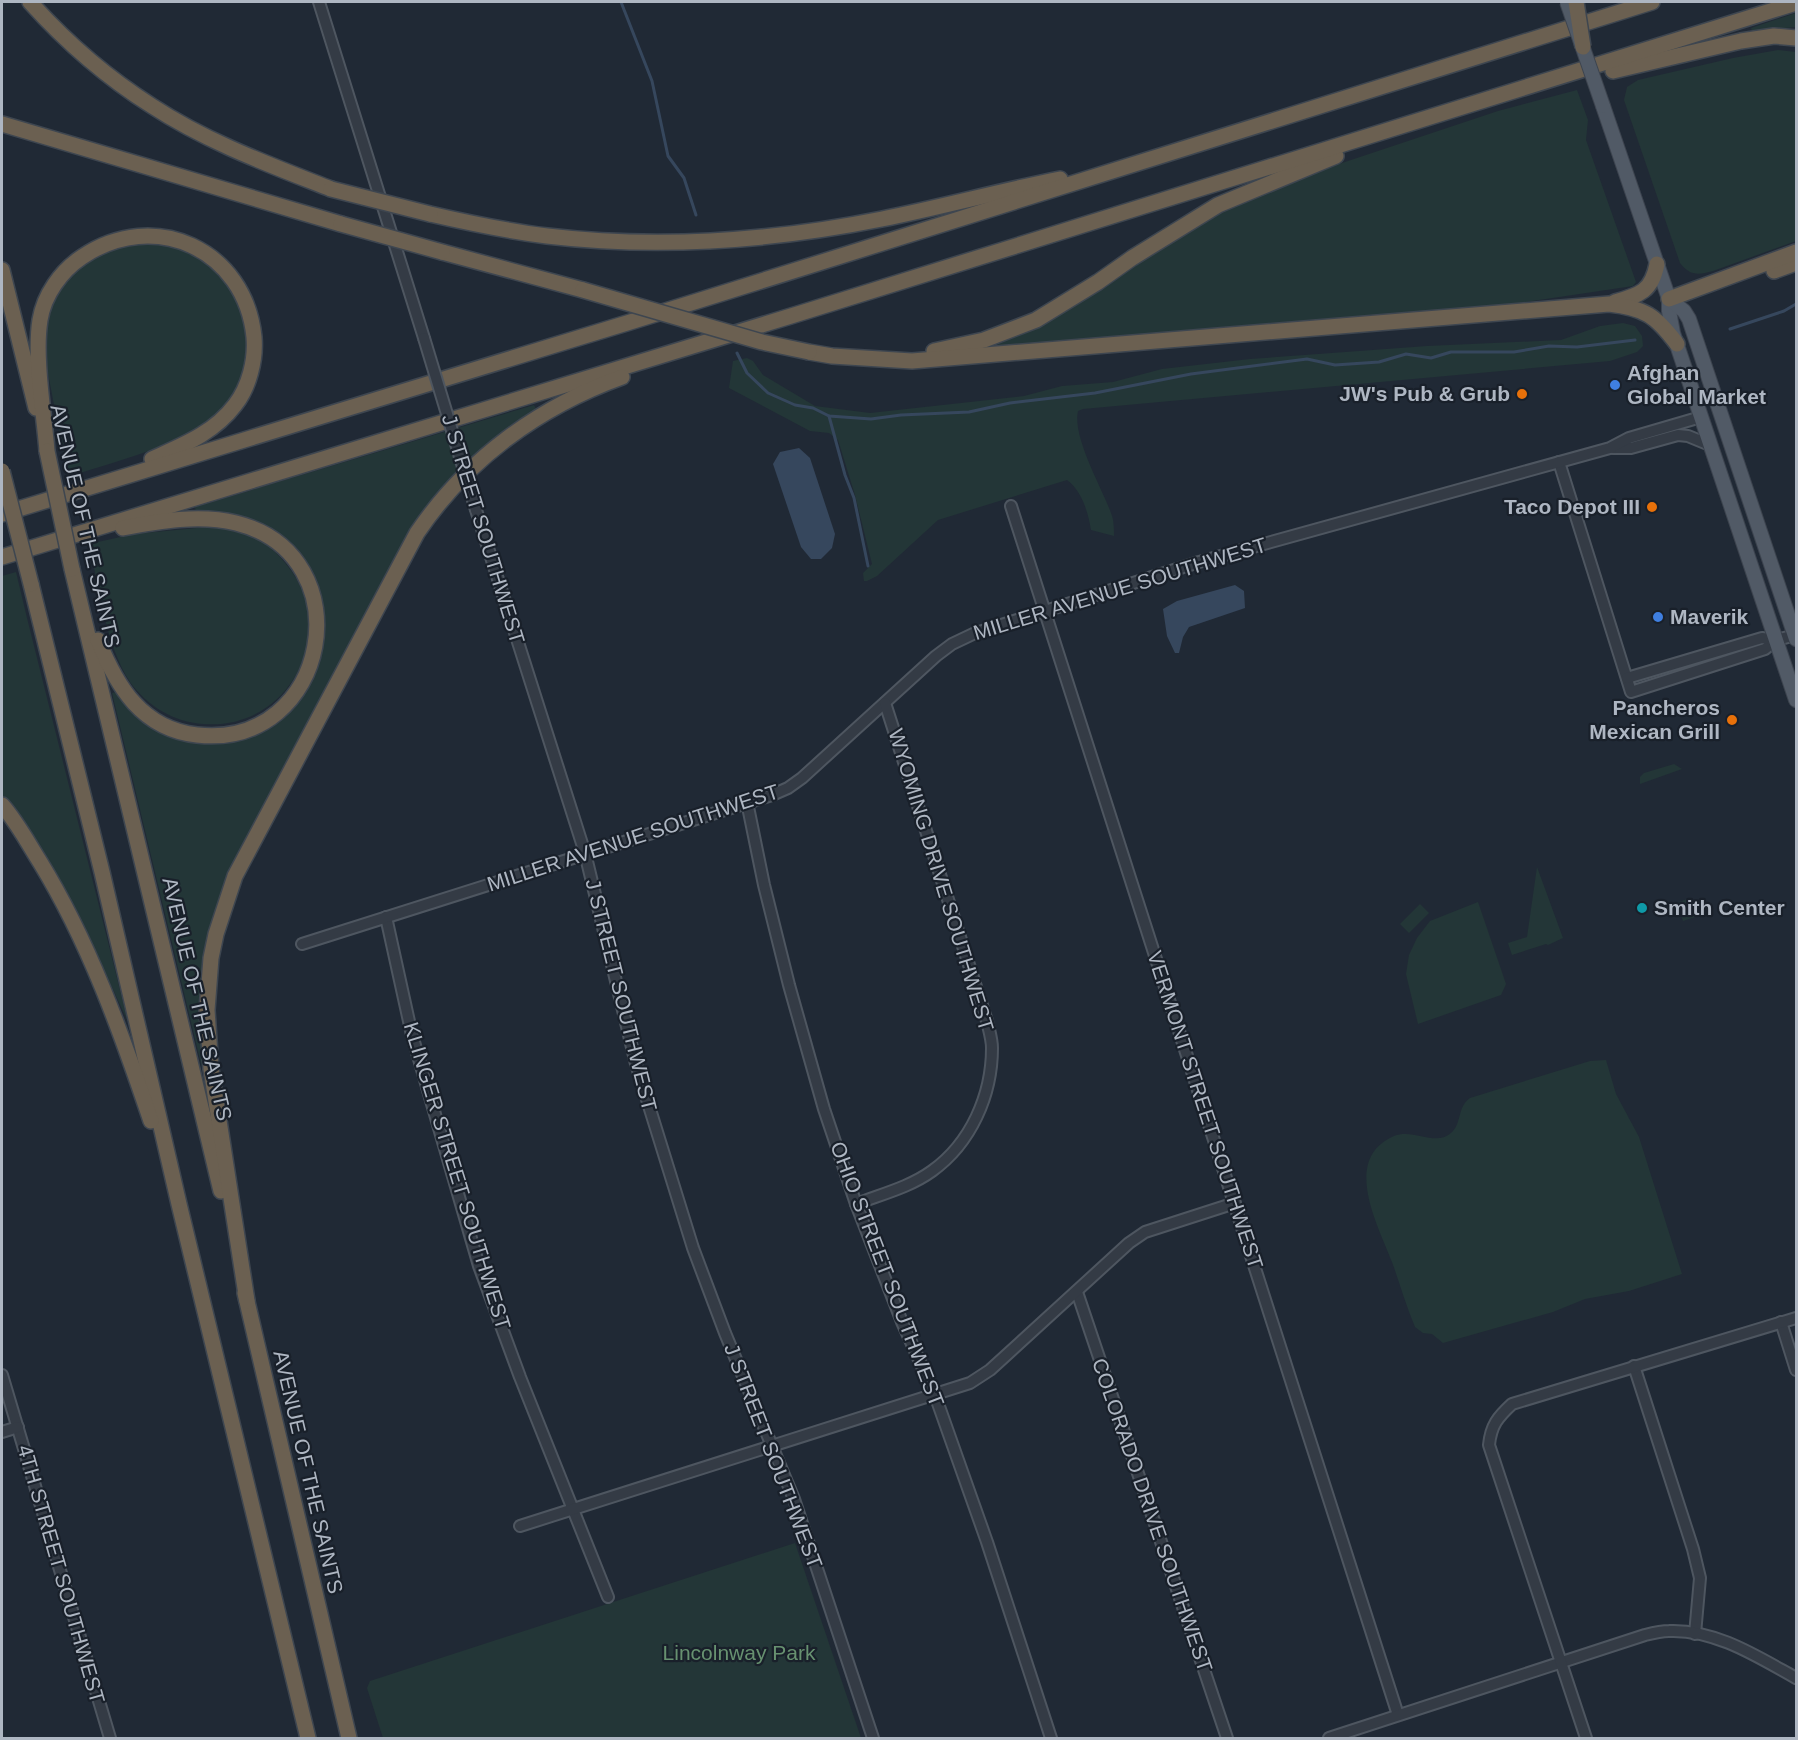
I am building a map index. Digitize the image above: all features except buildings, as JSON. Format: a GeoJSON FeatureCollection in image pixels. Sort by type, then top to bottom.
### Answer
{"type":"FeatureCollection","features":[{"type":"Feature","properties":{"kind":"highway"},"geometry":{"type":"LineString","coordinates":[[30,2],[77,50],[152,107],[254,159],[331,189],[430,214],[547,236],[612,242],[670,242],[734,239],[812,231],[882,219],[1151,159]]}},
{"type":"Feature","properties":{"kind":"highway"},"geometry":{"type":"LineString","coordinates":[[1576,2],[1583,48]]}},
{"type":"Feature","properties":{"kind":"highway"},"geometry":{"type":"LineString","coordinates":[[2,514],[627,323],[1647,2]]}},
{"type":"Feature","properties":{"kind":"highway"},"geometry":{"type":"LineString","coordinates":[[2,557],[791,316],[1797,3]]}},
{"type":"Feature","properties":{"kind":"highway"},"geometry":{"type":"LineString","coordinates":[[1490,99],[1741,41],[1774,36],[1797,38]]}},
{"type":"Feature","properties":{"kind":"highway"},"geometry":{"type":"LineString","coordinates":[[890,359],[945,350],[984,340],[1036,320],[1218,205],[1424,120]]}},
{"type":"Feature","properties":{"kind":"highway"},"geometry":{"type":"LineString","coordinates":[[8,126],[341,224],[762,342],[832,356],[912,362],[1609,304],[1631,306],[1653,316],[1677,344]]}},
{"type":"Feature","properties":{"kind":"highway"},"geometry":{"type":"LineString","coordinates":[[47,452],[39,353],[40,320],[52,287],[65,271],[92,250],[111,241],[144,235],[179,240],[210,256],[222,266],[243,294],[253,327],[254,358],[243,392],[236,404],[211,430],[193,441],[97,484]]}},
{"type":"Feature","properties":{"kind":"highway"},"geometry":{"type":"LineString","coordinates":[[1670,299],[1797,252]]}},
{"type":"Feature","properties":{"kind":"highway"},"geometry":{"type":"LineString","coordinates":[[1670,299],[1797,263]]}},
{"type":"Feature","properties":{"kind":"highway"},"geometry":{"type":"LineString","coordinates":[[1609,304],[1630,298],[1645,289],[1654,279],[1657,264]]}},
{"type":"Feature","properties":{"kind":"highway","name":"AVENUE OF THE SAINTS"},"geometry":{"type":"LineString","coordinates":[[2,270],[47,452],[72,569],[349,1738]]}},
{"type":"Feature","properties":{"kind":"highway"},"geometry":{"type":"LineString","coordinates":[[247,1301],[208,1039],[208,982],[212,950],[235,876],[417,533],[433,510],[474,465],[542,414],[606,383],[791,316]]}},
{"type":"Feature","properties":{"kind":"highway"},"geometry":{"type":"LineString","coordinates":[[2,471],[102,872],[308,1738]]}},
{"type":"Feature","properties":{"kind":"highway"},"geometry":{"type":"LineString","coordinates":[[47,544],[135,526],[178,520],[208,519],[236,523],[257,531],[275,541],[293,557],[304,575],[312,594],[318,619],[313,661],[292,698],[258,725],[236,734],[213,737],[187,734],[164,726],[144,714],[129,699],[112,675],[80,596]]}},
{"type":"Feature","properties":{"kind":"highway"},"geometry":{"type":"LineString","coordinates":[[2,805],[44,869],[86,949],[131,1062],[180,1204]]}},
{"type":"Feature","properties":{"kind":"main road"},"geometry":{"type":"LineString","coordinates":[[1567,2],[1670,299],[1670,323],[1797,700]]}},
{"type":"Feature","properties":{"kind":"main road"},"geometry":{"type":"LineString","coordinates":[[1670,299],[1684,311],[1689,319],[1796,636]]}},
{"type":"Feature","properties":{"kind":"main road"},"geometry":{"type":"LineString","coordinates":[[1701,417],[1708,418],[1716,424],[1734,454]]}},
{"type":"Feature","properties":{"kind":"street","name":"J STREET SOUTHWEST"},"geometry":{"type":"LineString","coordinates":[[319,2],[585,853],[636,1065],[663,1155],[725,1333],[808,1538],[873,1738]]}},
{"type":"Feature","properties":{"kind":"street","name":"MILLER AVENUE SOUTHWEST"},"geometry":{"type":"LineString","coordinates":[[302,944],[788,788],[802,778],[936,656],[952,644],[973,634],[1199,562],[1610,448],[1629,438],[1701,417]]}},
{"type":"Feature","properties":{"kind":"street","name":"MILLER AVENUE SOUTHWEST"},"geometry":{"type":"LineString","coordinates":[[1610,448],[1631,448],[1678,435],[1688,436],[1710,445]]}},
{"type":"Feature","properties":{"kind":"street"},"geometry":{"type":"LineString","coordinates":[[1558,462],[1631,692],[1765,649],[1776,640]]}},
{"type":"Feature","properties":{"kind":"street","name":"VERMONT STREET SOUTHWEST"},"geometry":{"type":"LineString","coordinates":[[1011,506],[1398,1715]]}},
{"type":"Feature","properties":{"kind":"street"},"geometry":{"type":"LineString","coordinates":[[1626,678],[1762,638],[1776,640],[1796,636]]}},
{"type":"Feature","properties":{"kind":"street","name":"WYOMING DRIVE SOUTHWEST"},"geometry":{"type":"LineString","coordinates":[[856,1204],[909,1184],[932,1171],[955,1151],[971,1128],[985,1100],[992,1046],[987,1021],[885,703]]}},
{"type":"Feature","properties":{"kind":"street","name":"OHIO STREET SOUTHWEST"},"geometry":{"type":"LineString","coordinates":[[747,802],[764,885],[789,985],[824,1109],[856,1204],[902,1322],[935,1395],[1052,1738]]}},
{"type":"Feature","properties":{"kind":"street","name":"KLINGER STREET SOUTHWEST"},"geometry":{"type":"LineString","coordinates":[[386,917],[412,1035],[479,1266],[520,1377],[608,1597]]}},
{"type":"Feature","properties":{"kind":"street"},"geometry":{"type":"LineString","coordinates":[[520,1526],[970,1383],[990,1371],[1129,1243],[1145,1232],[1235,1203]]}},
{"type":"Feature","properties":{"kind":"street","name":"COLORADO DRIVE SOUTHWEST"},"geometry":{"type":"LineString","coordinates":[[1077,1292],[1227,1738]]}},
{"type":"Feature","properties":{"kind":"street"},"geometry":{"type":"LineString","coordinates":[[1586,1738],[1489,1445],[1491,1430],[1497,1418],[1512,1404],[1797,1318]]}},
{"type":"Feature","properties":{"kind":"street"},"geometry":{"type":"LineString","coordinates":[[1781,1322],[1797,1370]]}},
{"type":"Feature","properties":{"kind":"street"},"geometry":{"type":"LineString","coordinates":[[1634,1366],[1693,1549],[1700,1578],[1695,1634]]}},
{"type":"Feature","properties":{"kind":"street","name":"4TH STREET SOUTHWEST"},"geometry":{"type":"LineString","coordinates":[[2,1375],[110,1738]]}},
{"type":"Feature","properties":{"kind":"street"},"geometry":{"type":"LineString","coordinates":[[2,1432],[18,1427]]}},
{"type":"Feature","properties":{"kind":"street"},"geometry":{"type":"LineString","coordinates":[[1329,1738],[1645,1635],[1669,1631],[1719,1640],[1742,1649],[1797,1678]]}},
{"type":"Feature","properties":{"kind":"green space"},"geometry":{"type":"Polygon","coordinates":[[[1796,13],[1796,27],[1752,31],[1751,28],[1796,13]]]}},
{"type":"Feature","properties":{"kind":"green space"},"geometry":{"type":"Polygon","coordinates":[[[1778,50],[1796,52],[1796,241],[1713,271],[1699,274],[1691,272],[1680,263],[1624,100],[1627,87],[1638,80],[1778,50]]]}},
{"type":"Feature","properties":{"kind":"green space"},"geometry":{"type":"Polygon","coordinates":[[[1577,90],[1588,120],[1586,140],[1636,282],[1633,286],[1519,303],[1010,347],[994,346],[1051,319],[1200,223],[1253,196],[1297,178],[1498,111],[1577,90]]]}},
{"type":"Feature","properties":{"kind":"green space"},"geometry":{"type":"Polygon","coordinates":[[[131,242],[171,243],[216,267],[226,280],[244,314],[249,342],[246,365],[232,397],[205,425],[188,435],[147,452],[68,477],[44,353],[46,324],[55,298],[69,276],[92,256],[131,242]]]}},
{"type":"Feature","properties":{"kind":"green space"},"geometry":{"type":"Polygon","coordinates":[[[1623,323],[1635,326],[1642,336],[1643,346],[1637,352],[1610,361],[1083,409],[1078,411],[1079,434],[1112,516],[1114,536],[1091,530],[1084,502],[1067,480],[938,520],[877,576],[867,581],[864,581],[863,573],[872,564],[855,495],[838,440],[829,433],[810,431],[729,388],[733,361],[747,358],[753,361],[763,375],[815,406],[870,413],[1024,396],[1062,386],[1113,382],[1162,369],[1250,359],[1427,346],[1561,340],[1600,326],[1623,323]]]}},
{"type":"Feature","properties":{"kind":"green space"},"geometry":{"type":"Polygon","coordinates":[[[534,405],[536,409],[518,420],[471,458],[418,519],[225,887],[206,1071],[203,1072],[112,693],[116,692],[129,707],[149,721],[194,739],[214,742],[253,733],[281,717],[302,696],[317,670],[324,641],[324,612],[316,583],[300,557],[277,535],[246,517],[196,512],[195,507],[534,405]]]}},
{"type":"Feature","properties":{"kind":"green space"},"geometry":{"type":"Polygon","coordinates":[[[207,527],[243,532],[272,549],[286,564],[302,590],[309,618],[307,646],[298,672],[282,694],[260,711],[234,722],[203,724],[182,720],[162,711],[144,698],[130,682],[109,634],[89,544],[134,534],[207,527]]]}},
{"type":"Feature","properties":{"kind":"green space"},"geometry":{"type":"Polygon","coordinates":[[[16,572],[128,1022],[72,905],[39,849],[2,796],[2,576],[16,572]]]}},
{"type":"Feature","properties":{"kind":"green space"},"geometry":{"type":"Polygon","coordinates":[[[1674,764],[1682,769],[1640,784],[1640,777],[1644,773],[1674,764]]]}},
{"type":"Feature","properties":{"kind":"green space"},"geometry":{"type":"Polygon","coordinates":[[[1537,867],[1563,938],[1548,945],[1512,955],[1508,943],[1527,937],[1537,867]]]}},
{"type":"Feature","properties":{"kind":"green space"},"geometry":{"type":"Polygon","coordinates":[[[1690,898],[1698,916],[1683,921],[1676,903],[1690,898]]]}},
{"type":"Feature","properties":{"kind":"green space"},"geometry":{"type":"Polygon","coordinates":[[[1478,902],[1506,984],[1501,995],[1418,1024],[1406,974],[1409,955],[1417,938],[1430,921],[1478,902]]]}},
{"type":"Feature","properties":{"kind":"green space"},"geometry":{"type":"Polygon","coordinates":[[[1420,904],[1429,913],[1409,933],[1400,924],[1420,904]]]}},
{"type":"Feature","properties":{"kind":"green space"},"geometry":{"type":"Polygon","coordinates":[[[1606,1060],[1616,1094],[1639,1137],[1682,1274],[1629,1291],[1585,1299],[1553,1312],[1443,1343],[1432,1334],[1423,1333],[1415,1327],[1368,1194],[1366,1176],[1369,1160],[1378,1146],[1402,1134],[1431,1138],[1445,1137],[1457,1125],[1463,1106],[1470,1098],[1590,1061],[1606,1060]]]}},
{"type":"Feature","properties":{"kind":"green space","name":"Lincolnway Park"},"geometry":{"type":"Polygon","coordinates":[[[795,1543],[861,1738],[383,1738],[367,1688],[370,1681],[795,1543]]]}},
{"type":"Feature","properties":{"kind":"water"},"geometry":{"type":"Polygon","coordinates":[[[799,448],[810,458],[835,534],[832,548],[821,559],[811,559],[801,547],[773,464],[780,452],[799,448]]]}},
{"type":"Feature","properties":{"kind":"water"},"geometry":{"type":"Polygon","coordinates":[[[1235,585],[1244,591],[1245,608],[1189,627],[1183,637],[1179,653],[1175,653],[1167,636],[1163,609],[1177,601],[1235,585]]]}},
{"type":"Feature","properties":{"kind":"waterway"},"geometry":{"type":"LineString","coordinates":[[621,2],[652,81],[668,156],[684,178],[696,215]]}},
{"type":"Feature","properties":{"kind":"waterway"},"geometry":{"type":"LineString","coordinates":[[1730,329],[1784,311],[1796,304]]}},
{"type":"Feature","properties":{"kind":"waterway"},"geometry":{"type":"LineString","coordinates":[[737,353],[747,373],[768,393],[795,405],[813,408],[829,416],[871,419],[901,415],[969,412],[1010,403],[1095,393],[1191,374],[1307,359],[1335,365],[1379,362],[1406,354],[1431,358],[1451,352],[1514,352],[1549,346],[1577,347],[1635,340]]}},
{"type":"Feature","properties":{"kind":"waterway"},"geometry":{"type":"LineString","coordinates":[[829,416],[845,475],[854,498],[868,566]]}},
{"type":"Feature","properties":{"kind":"place","name":"Afghan Global Market"},"geometry":{"type":"Point","coordinates":[1615,385]}},
{"type":"Feature","properties":{"kind":"place","name":"JW's Pub & Grub"},"geometry":{"type":"Point","coordinates":[1522,394]}},
{"type":"Feature","properties":{"kind":"place","name":"Taco Depot III"},"geometry":{"type":"Point","coordinates":[1652,507]}},
{"type":"Feature","properties":{"kind":"place","name":"Maverik"},"geometry":{"type":"Point","coordinates":[1658,617]}},
{"type":"Feature","properties":{"kind":"place","name":"Pancheros Mexican Grill"},"geometry":{"type":"Point","coordinates":[1732,720]}},
{"type":"Feature","properties":{"kind":"place","name":"Smith Center"},"geometry":{"type":"Point","coordinates":[1642,908]}}]}
